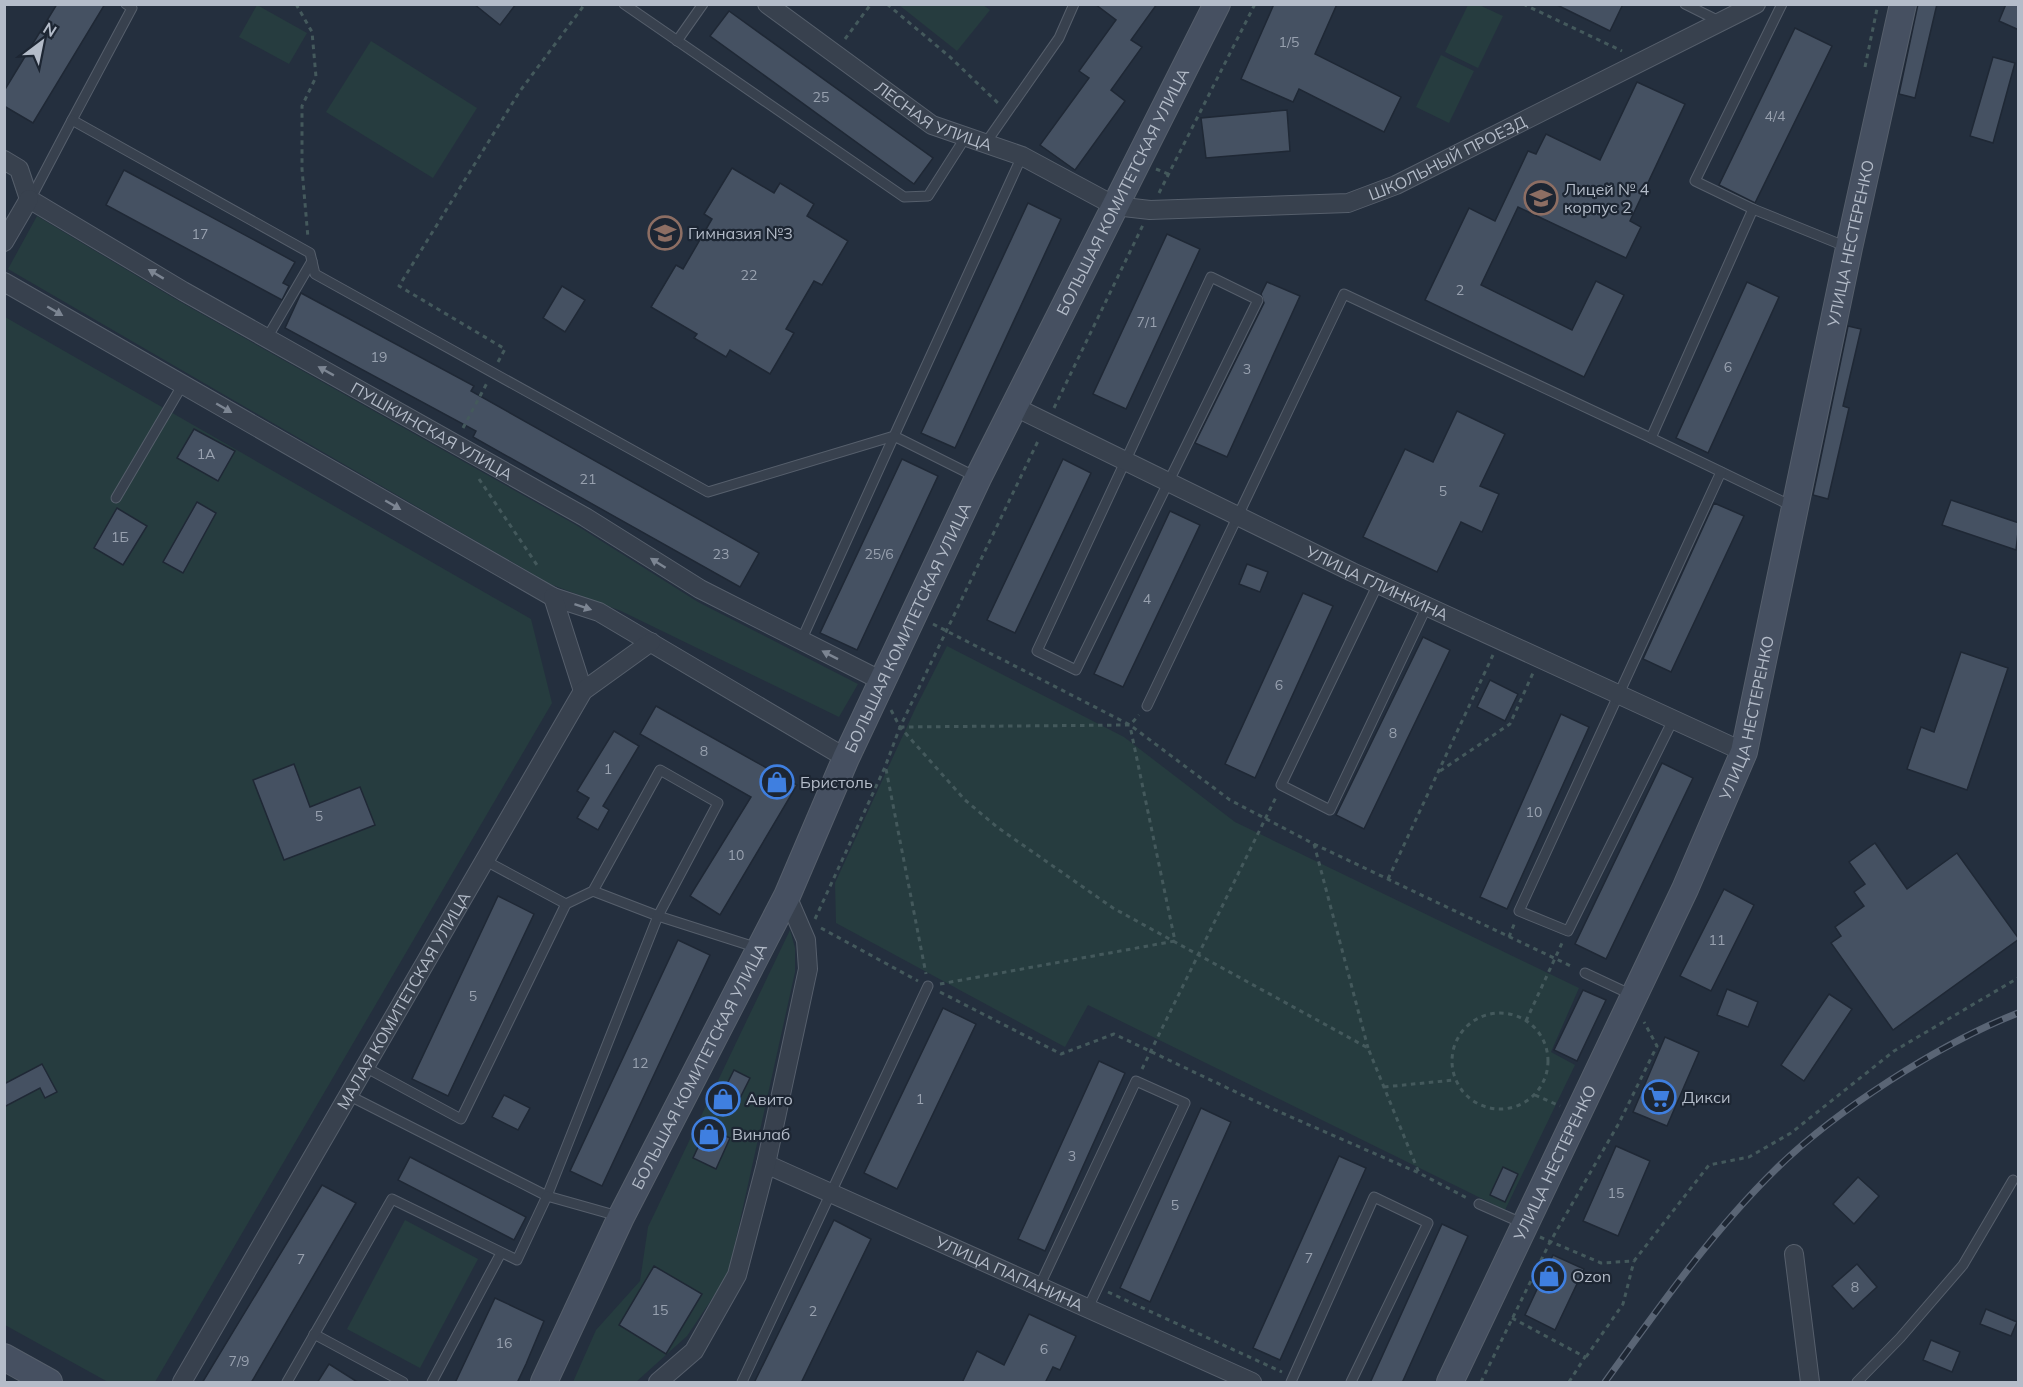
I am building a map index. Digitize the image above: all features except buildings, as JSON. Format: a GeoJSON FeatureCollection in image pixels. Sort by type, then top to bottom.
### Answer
{"type":"FeatureCollection","features":[{"type":"Feature","properties":{"kind":"street","name":"ЛЕСНАЯ УЛИЦА"},"geometry":{"type":"LineString","coordinates":[[767,4],[932,125],[1022,156],[1115,206]]}},
{"type":"Feature","properties":{"kind":"street","name":"БОЛЬШАЯ КОМИТЕТСКАЯ УЛИЦА"},"geometry":{"type":"LineString","coordinates":[[544,1383],[621,1217],[787,896],[846,758],[1013,406],[1217,4]]}},
{"type":"Feature","properties":{"kind":"street","name":"ШКОЛЬНЫЙ ПРОЕЗД"},"geometry":{"type":"LineString","coordinates":[[1115,206],[1150,210],[1348,203],[1396,185],[1756,4]]}},
{"type":"Feature","properties":{"kind":"street","name":"УЛИЦА НЕСТЕРЕНКО"},"geometry":{"type":"LineString","coordinates":[[1450,1383],[1531,1230],[1634,996],[1685,890],[1744,752],[1849,248],[1903,4]]}},
{"type":"Feature","properties":{"kind":"street"},"geometry":{"type":"LineString","coordinates":[[4,160],[19,169],[30,198],[4,242]]}},
{"type":"Feature","properties":{"kind":"street","name":"ПУШКИНСКАЯ УЛИЦА"},"geometry":{"type":"LineString","coordinates":[[30,198],[183,291],[585,517],[700,589],[882,681]]}},
{"type":"Feature","properties":{"kind":"street"},"geometry":{"type":"LineString","coordinates":[[4,282],[553,597],[599,612],[846,758]]}},
{"type":"Feature","properties":{"kind":"street","name":"УЛИЦА ГЛИНКИНА"},"geometry":{"type":"LineString","coordinates":[[1013,406],[1378,584],[1744,752]]}},
{"type":"Feature","properties":{"kind":"street"},"geometry":{"type":"LineString","coordinates":[[553,597],[583,691]]}},
{"type":"Feature","properties":{"kind":"street","name":"МАЛАЯ КОМИТЕТСКАЯ УЛИЦА"},"geometry":{"type":"LineString","coordinates":[[182,1383],[363,1066],[583,691],[651,642]]}},
{"type":"Feature","properties":{"kind":"street"},"geometry":{"type":"LineString","coordinates":[[658,1383],[694,1351],[737,1275],[766,1164],[808,969],[806,940],[787,896]]}},
{"type":"Feature","properties":{"kind":"street","name":"УЛИЦА ПАПАНИНА"},"geometry":{"type":"LineString","coordinates":[[766,1164],[1252,1383]]}},
{"type":"Feature","properties":{"kind":"street"},"geometry":{"type":"LineString","coordinates":[[1794,1254],[1810,1383]]}},
{"type":"Feature","properties":{"kind":"street"},"geometry":{"type":"LineString","coordinates":[[4,1357],[49,1383]]}},
{"type":"Feature","properties":{"kind":"lane"},"geometry":{"type":"LineString","coordinates":[[30,198],[132,8],[126,4]]}},
{"type":"Feature","properties":{"kind":"lane"},"geometry":{"type":"LineString","coordinates":[[624,4],[904,197],[928,196],[965,138]]}},
{"type":"Feature","properties":{"kind":"lane"},"geometry":{"type":"LineString","coordinates":[[677,41],[703,4]]}},
{"type":"Feature","properties":{"kind":"lane"},"geometry":{"type":"LineString","coordinates":[[985,144],[1059,38],[1074,4]]}},
{"type":"Feature","properties":{"kind":"lane"},"geometry":{"type":"LineString","coordinates":[[1685,4],[1721,22]]}},
{"type":"Feature","properties":{"kind":"lane"},"geometry":{"type":"LineString","coordinates":[[1782,4],[1695,181],[1754,209],[1849,248]]}},
{"type":"Feature","properties":{"kind":"lane"},"geometry":{"type":"LineString","coordinates":[[72,120],[311,257],[315,274],[708,492],[894,436],[978,478]]}},
{"type":"Feature","properties":{"kind":"lane"},"geometry":{"type":"LineString","coordinates":[[801,641],[1022,156]]}},
{"type":"Feature","properties":{"kind":"lane"},"geometry":{"type":"LineString","coordinates":[[1651,438],[1754,209]]}},
{"type":"Feature","properties":{"kind":"lane"},"geometry":{"type":"LineString","coordinates":[[267,338],[311,257]]}},
{"type":"Feature","properties":{"kind":"lane"},"geometry":{"type":"LineString","coordinates":[[1210,277],[1258,300],[1168,483],[1076,670],[1037,651],[1210,277]]}},
{"type":"Feature","properties":{"kind":"lane"},"geometry":{"type":"LineString","coordinates":[[1147,706],[1344,294],[1795,507]]}},
{"type":"Feature","properties":{"kind":"lane"},"geometry":{"type":"LineString","coordinates":[[116,498],[183,384]]}},
{"type":"Feature","properties":{"kind":"lane"},"geometry":{"type":"LineString","coordinates":[[1673,720],[1568,930],[1519,911],[1721,472]]}},
{"type":"Feature","properties":{"kind":"lane"},"geometry":{"type":"LineString","coordinates":[[1378,584],[1281,785],[1330,810],[1427,606]]}},
{"type":"Feature","properties":{"kind":"lane"},"geometry":{"type":"LineString","coordinates":[[287,1383],[392,1199],[517,1260],[547,1196],[658,916],[718,803],[660,770],[593,891],[566,904],[461,1119],[363,1066]]}},
{"type":"Feature","properties":{"kind":"lane"},"geometry":{"type":"LineString","coordinates":[[484,860],[566,904]]}},
{"type":"Feature","properties":{"kind":"lane"},"geometry":{"type":"LineString","coordinates":[[593,891],[658,916],[760,948]]}},
{"type":"Feature","properties":{"kind":"lane"},"geometry":{"type":"LineString","coordinates":[[1586,973],[1634,996]]}},
{"type":"Feature","properties":{"kind":"lane"},"geometry":{"type":"LineString","coordinates":[[742,1382],[928,986]]}},
{"type":"Feature","properties":{"kind":"lane"},"geometry":{"type":"LineString","coordinates":[[1039,1287],[1136,1081],[1185,1103],[1088,1308]]}},
{"type":"Feature","properties":{"kind":"lane"},"geometry":{"type":"LineString","coordinates":[[347,1095],[547,1196],[621,1217]]}},
{"type":"Feature","properties":{"kind":"lane"},"geometry":{"type":"LineString","coordinates":[[1857,1383],[1900,1338],[1963,1265],[2013,1180]]}},
{"type":"Feature","properties":{"kind":"lane"},"geometry":{"type":"LineString","coordinates":[[1292,1380],[1374,1197],[1428,1223],[1351,1383]]}},
{"type":"Feature","properties":{"kind":"lane"},"geometry":{"type":"LineString","coordinates":[[1479,1204],[1531,1230]]}},
{"type":"Feature","properties":{"kind":"lane"},"geometry":{"type":"LineString","coordinates":[[432,1383],[501,1253]]}},
{"type":"Feature","properties":{"kind":"lane"},"geometry":{"type":"LineString","coordinates":[[314,1334],[403,1383]]}},
{"type":"Feature","properties":{"kind":"path"},"geometry":{"type":"LineString","coordinates":[[296,4],[312,32],[316,77],[302,106],[302,169],[311,257]]}},
{"type":"Feature","properties":{"kind":"path"},"geometry":{"type":"LineString","coordinates":[[455,442],[505,349],[399,286],[520,91],[585,4]]}},
{"type":"Feature","properties":{"kind":"path"},"geometry":{"type":"LineString","coordinates":[[836,53],[871,4]]}},
{"type":"Feature","properties":{"kind":"path"},"geometry":{"type":"LineString","coordinates":[[887,4],[950,57],[1007,112]]}},
{"type":"Feature","properties":{"kind":"path"},"geometry":{"type":"LineString","coordinates":[[1255,4],[1150,210],[946,631],[900,727],[885,767],[813,924],[1061,1054],[1114,1034],[1259,1103],[1419,1173],[1479,1204]]}},
{"type":"Feature","properties":{"kind":"path"},"geometry":{"type":"LineString","coordinates":[[1523,4],[1641,61]]}},
{"type":"Feature","properties":{"kind":"path"},"geometry":{"type":"LineString","coordinates":[[1864,72],[1878,4]]}},
{"type":"Feature","properties":{"kind":"path"},"geometry":{"type":"LineString","coordinates":[[474,471],[550,584],[553,597]]}},
{"type":"Feature","properties":{"kind":"path"},"geometry":{"type":"LineString","coordinates":[[914,614],[1130,725],[1230,800],[1314,844],[1586,973]]}},
{"type":"Feature","properties":{"kind":"path"},"geometry":{"type":"LineString","coordinates":[[1388,879],[1500,640]]}},
{"type":"Feature","properties":{"kind":"path"},"geometry":{"type":"LineString","coordinates":[[1438,772],[1510,724],[1539,658]]}},
{"type":"Feature","properties":{"kind":"path"},"geometry":{"type":"LineString","coordinates":[[890,710],[900,727],[965,800],[997,827],[1113,908],[1368,1048]]}},
{"type":"Feature","properties":{"kind":"path"},"geometry":{"type":"LineString","coordinates":[[900,727],[1130,725]]}},
{"type":"Feature","properties":{"kind":"path"},"geometry":{"type":"LineString","coordinates":[[1130,725],[1175,941]]}},
{"type":"Feature","properties":{"kind":"path"},"geometry":{"type":"LineString","coordinates":[[885,767],[928,986]]}},
{"type":"Feature","properties":{"kind":"path"},"geometry":{"type":"LineString","coordinates":[[1136,1081],[1281,785]]}},
{"type":"Feature","properties":{"kind":"path"},"geometry":{"type":"LineString","coordinates":[[1314,844],[1368,1048],[1419,1173]]}},
{"type":"Feature","properties":{"kind":"path"},"geometry":{"type":"LineString","coordinates":[[1526,1021],[1568,930]]}},
{"type":"Feature","properties":{"kind":"path"},"geometry":{"type":"LineString","coordinates":[[928,986],[1175,941]]}},
{"type":"Feature","properties":{"kind":"path"},"geometry":{"type":"LineString","coordinates":[[1569,1383],[1623,1304],[1634,1261],[1709,1165],[1749,1157],[1791,1133],[1894,1051],[2019,978]]}},
{"type":"Feature","properties":{"kind":"path"},"geometry":{"type":"LineString","coordinates":[[1481,1383],[1550,1242],[1619,1123],[1657,1046],[1634,996]]}},
{"type":"Feature","properties":{"kind":"path"},"geometry":{"type":"LineString","coordinates":[[1506,1012],[1536,1028],[1545,1043],[1549,1059],[1546,1076],[1535,1095],[1522,1105],[1505,1110],[1488,1109],[1464,1094],[1454,1080],[1451,1063],[1453,1047],[1461,1032],[1473,1020],[1489,1014],[1506,1012]]}},
{"type":"Feature","properties":{"kind":"path"},"geometry":{"type":"LineString","coordinates":[[1383,1087],[1454,1080]]}},
{"type":"Feature","properties":{"kind":"path"},"geometry":{"type":"LineString","coordinates":[[1535,1095],[1561,1106]]}},
{"type":"Feature","properties":{"kind":"path"},"geometry":{"type":"LineString","coordinates":[[1556,1116],[1566,1097]]}},
{"type":"Feature","properties":{"kind":"path"},"geometry":{"type":"LineString","coordinates":[[1531,1230],[1550,1242],[1601,1263],[1634,1261]]}},
{"type":"Feature","properties":{"kind":"path"},"geometry":{"type":"LineString","coordinates":[[1098,1287],[1292,1380]]}},
{"type":"Feature","properties":{"kind":"path"},"geometry":{"type":"LineString","coordinates":[[1512,1318],[1585,1357]]}},
{"type":"Feature","properties":{"kind":"green space"},"geometry":{"type":"Polygon","coordinates":[[[257,5],[307,33],[289,64],[239,37],[257,5]]]}},
{"type":"Feature","properties":{"kind":"green space"},"geometry":{"type":"Polygon","coordinates":[[[899,5],[983,5],[990,10],[957,51],[899,5]]]}},
{"type":"Feature","properties":{"kind":"green space"},"geometry":{"type":"Polygon","coordinates":[[[1468,5],[1479,5],[1503,16],[1478,68],[1445,52],[1468,5]]]}},
{"type":"Feature","properties":{"kind":"green space"},"geometry":{"type":"Polygon","coordinates":[[[371,41],[477,108],[433,178],[326,112],[371,41]]]}},
{"type":"Feature","properties":{"kind":"green space"},"geometry":{"type":"Polygon","coordinates":[[[1441,55],[1474,71],[1449,123],[1416,107],[1441,55]]]}},
{"type":"Feature","properties":{"kind":"green space"},"geometry":{"type":"Polygon","coordinates":[[[37,216],[177,300],[576,525],[698,602],[858,684],[839,717],[621,611],[550,584],[8,269],[37,216]]]}},
{"type":"Feature","properties":{"kind":"green space"},"geometry":{"type":"Polygon","coordinates":[[[5,317],[531,619],[552,703],[155,1382],[108,1382],[5,1325],[5,317]]]}},
{"type":"Feature","properties":{"kind":"green space"},"geometry":{"type":"Polygon","coordinates":[[[947,646],[1124,737],[1235,822],[1579,988],[1551,1052],[1575,1065],[1505,1210],[1088,1005],[1065,1047],[836,923],[835,883],[916,707],[947,646]]]}},
{"type":"Feature","properties":{"kind":"green space"},"geometry":{"type":"Polygon","coordinates":[[[790,930],[795,948],[795,972],[728,1275],[687,1336],[636,1382],[573,1382],[596,1330],[640,1281],[648,1227],[790,930]]]}},
{"type":"Feature","properties":{"kind":"green space"},"geometry":{"type":"Polygon","coordinates":[[[405,1220],[478,1259],[420,1368],[347,1329],[405,1220]]]}},
{"type":"Feature","properties":{"kind":"railway"},"geometry":{"type":"LineString","coordinates":[[1605,1382],[1728,1220],[1751,1194],[1800,1147],[1858,1102],[1922,1060],[1987,1026],[2018,1013]]}},
{"type":"Feature","properties":{"kind":"place","name":"Лицей № 4 корпус 2"},"geometry":{"type":"Point","coordinates":[1541,198]}},
{"type":"Feature","properties":{"kind":"place","name":"Гимназия №3"},"geometry":{"type":"Point","coordinates":[665,233]}},
{"type":"Feature","properties":{"kind":"place","name":"Бристоль"},"geometry":{"type":"Point","coordinates":[777,782]}},
{"type":"Feature","properties":{"kind":"place","name":"Дикси"},"geometry":{"type":"Point","coordinates":[1659,1097]}},
{"type":"Feature","properties":{"kind":"place","name":"Авито"},"geometry":{"type":"Point","coordinates":[723,1099]}},
{"type":"Feature","properties":{"kind":"place","name":"Винлаб"},"geometry":{"type":"Point","coordinates":[709,1134]}},
{"type":"Feature","properties":{"kind":"place","name":"Ozon"},"geometry":{"type":"Point","coordinates":[1549,1276]}}]}
